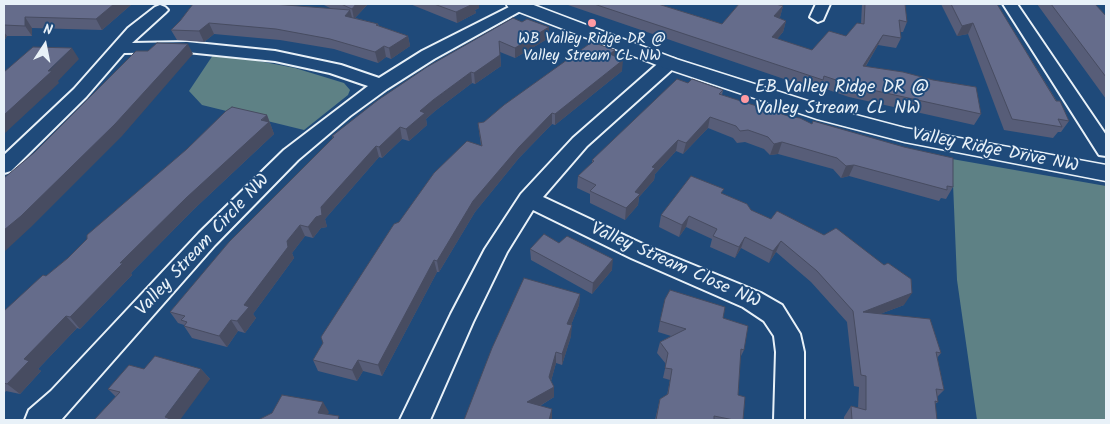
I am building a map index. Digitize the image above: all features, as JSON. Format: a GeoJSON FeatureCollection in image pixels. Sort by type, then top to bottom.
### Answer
{"type":"FeatureCollection","features":[{"type":"Feature","properties":{"kind":"street"},"geometry":{"type":"LineString","coordinates":[[1010,4],[1106,150]]}},
{"type":"Feature","properties":{"kind":"street","name":"Valley Ridge Drive NW"},"geometry":{"type":"LineString","coordinates":[[521,5],[670,63],[772,98],[868,126],[977,150],[1106,173]]}},
{"type":"Feature","properties":{"kind":"street","name":"Valley Stream Circle NW"},"geometry":{"type":"LineString","coordinates":[[40,420],[61,401],[200,246],[270,175],[343,112],[428,55],[521,5]]}},
{"type":"Feature","properties":{"kind":"street"},"geometry":{"type":"LineString","coordinates":[[4,166],[80,93],[134,31],[160,10]]}},
{"type":"Feature","properties":{"kind":"street"},"geometry":{"type":"LineString","coordinates":[[119,48],[187,47],[275,56],[335,69],[381,85]]}},
{"type":"Feature","properties":{"kind":"street"},"geometry":{"type":"LineString","coordinates":[[415,420],[460,322],[497,249],[529,199],[574,148],[670,63]]}},
{"type":"Feature","properties":{"kind":"street","name":"Valley Stream Close NW"},"geometry":{"type":"LineString","coordinates":[[529,199],[639,252],[752,300],[773,313],[787,334],[790,352],[789,420]]}},
{"type":"Feature","properties":{"kind":"green space"},"geometry":{"type":"Polygon","coordinates":[[[213,55],[243,58],[295,68],[344,83],[350,90],[348,95],[304,130],[202,105],[189,91],[213,55]]]}},
{"type":"Feature","properties":{"kind":"green space"},"geometry":{"type":"Polygon","coordinates":[[[952,159],[1106,186],[1106,420],[977,420],[957,280],[952,159]]]}},
{"type":"Feature","properties":{"kind":"building"},"geometry":{"type":"Polygon","coordinates":[[[4,4],[114,4],[96,19],[25,17],[25,26],[4,25],[4,4]]]}},
{"type":"Feature","properties":{"kind":"building"},"geometry":{"type":"Polygon","coordinates":[[[193,4],[273,4],[350,10],[345,16],[378,24],[376,25],[408,36],[389,48],[384,46],[375,52],[330,39],[276,29],[209,23],[199,31],[171,30],[193,4]]]}},
{"type":"Feature","properties":{"kind":"building"},"geometry":{"type":"Polygon","coordinates":[[[341,4],[356,4],[352,9],[341,4]]]}},
{"type":"Feature","properties":{"kind":"building"},"geometry":{"type":"Polygon","coordinates":[[[434,4],[473,4],[456,12],[434,4]]]}},
{"type":"Feature","properties":{"kind":"building"},"geometry":{"type":"Polygon","coordinates":[[[594,4],[658,4],[722,24],[739,4],[776,4],[783,6],[774,16],[786,21],[772,37],[812,50],[829,31],[846,36],[857,23],[864,24],[865,4],[905,4],[907,22],[899,20],[901,38],[883,35],[863,66],[976,87],[981,114],[854,86],[824,76],[823,80],[594,4]]]}},
{"type":"Feature","properties":{"kind":"building"},"geometry":{"type":"Polygon","coordinates":[[[951,4],[997,4],[1056,101],[1060,101],[1069,121],[1058,119],[1062,127],[1012,119],[973,23],[962,26],[951,4]]]}},
{"type":"Feature","properties":{"kind":"building"},"geometry":{"type":"Polygon","coordinates":[[[1051,4],[1095,4],[1106,16],[1106,77],[1051,4]]]}},
{"type":"Feature","properties":{"kind":"building"},"geometry":{"type":"Polygon","coordinates":[[[513,18],[522,22],[527,19],[549,27],[515,48],[499,41],[500,55],[474,73],[471,72],[433,100],[420,111],[425,113],[406,129],[400,127],[379,147],[376,146],[321,207],[322,215],[316,217],[308,227],[300,225],[287,241],[288,247],[244,305],[249,307],[237,321],[231,320],[219,336],[184,326],[187,322],[181,320],[185,316],[170,312],[229,242],[334,137],[332,136],[378,100],[427,67],[513,18]]]}},
{"type":"Feature","properties":{"kind":"building"},"geometry":{"type":"Polygon","coordinates":[[[592,42],[615,50],[610,54],[623,60],[555,114],[552,113],[519,147],[473,201],[437,261],[434,260],[378,365],[358,360],[352,370],[313,360],[323,343],[321,337],[394,224],[399,222],[434,173],[467,141],[482,146],[478,123],[484,122],[504,105],[592,42]]]}},
{"type":"Feature","properties":{"kind":"building"},"geometry":{"type":"Polygon","coordinates":[[[157,43],[188,44],[115,124],[21,216],[4,230],[4,178],[35,152],[136,51],[148,51],[157,43]]]}},
{"type":"Feature","properties":{"kind":"building"},"geometry":{"type":"Polygon","coordinates":[[[33,47],[72,48],[48,71],[52,71],[4,115],[4,72],[33,47]]]}},
{"type":"Feature","properties":{"kind":"building"},"geometry":{"type":"Polygon","coordinates":[[[677,79],[688,83],[692,79],[723,90],[719,94],[800,118],[812,124],[813,121],[904,147],[953,158],[953,187],[947,186],[947,190],[854,165],[846,166],[837,158],[782,142],[774,144],[768,137],[748,130],[740,131],[736,126],[710,117],[686,143],[678,140],[652,167],[655,168],[635,192],[640,194],[626,208],[590,191],[596,185],[578,176],[594,161],[592,160],[677,79]]]}},
{"type":"Feature","properties":{"kind":"building"},"geometry":{"type":"Polygon","coordinates":[[[232,107],[267,115],[261,120],[269,122],[186,198],[120,263],[123,263],[70,317],[66,316],[24,359],[29,361],[7,384],[4,383],[4,311],[43,275],[46,276],[68,258],[87,239],[87,235],[187,149],[232,107]]]}},
{"type":"Feature","properties":{"kind":"building"},"geometry":{"type":"Polygon","coordinates":[[[691,176],[724,189],[721,193],[747,204],[751,210],[771,219],[777,211],[824,235],[836,228],[884,265],[888,263],[911,279],[912,293],[863,312],[930,319],[941,353],[936,352],[944,390],[936,389],[938,402],[935,401],[937,420],[852,420],[851,406],[866,410],[866,376],[861,375],[853,311],[817,271],[781,241],[773,251],[745,237],[739,247],[713,236],[717,229],[689,216],[682,225],[661,215],[691,176]]]}},
{"type":"Feature","properties":{"kind":"building"},"geometry":{"type":"Polygon","coordinates":[[[544,234],[559,243],[567,236],[613,259],[593,283],[530,249],[544,234]]]}},
{"type":"Feature","properties":{"kind":"building"},"geometry":{"type":"Polygon","coordinates":[[[524,278],[580,294],[567,324],[572,325],[562,354],[556,352],[549,377],[554,387],[527,402],[552,409],[549,420],[464,420],[492,348],[524,278]]]}},
{"type":"Feature","properties":{"kind":"building"},"geometry":{"type":"Polygon","coordinates":[[[670,290],[725,307],[723,318],[748,326],[744,350],[741,349],[738,395],[745,397],[743,420],[714,416],[714,420],[656,420],[660,399],[668,394],[672,369],[665,368],[668,353],[660,342],[686,329],[660,321],[665,299],[670,290]]]}},
{"type":"Feature","properties":{"kind":"building"},"geometry":{"type":"Polygon","coordinates":[[[155,356],[201,369],[165,417],[173,420],[94,420],[120,392],[108,389],[129,365],[144,369],[155,356]]]}},
{"type":"Feature","properties":{"kind":"building"},"geometry":{"type":"Polygon","coordinates":[[[282,395],[323,402],[318,413],[339,416],[338,420],[258,420],[272,413],[282,395]]]}},
{"type":"Feature","properties":{"kind":"place","name":"WB Valley Ridge DR @ Valley Stream CL NW"},"geometry":{"type":"Point","coordinates":[592,23]}},
{"type":"Feature","properties":{"kind":"place","name":"EB Valley Ridge DR @ Valley Stream CL NW"},"geometry":{"type":"Point","coordinates":[745,99]}}]}
